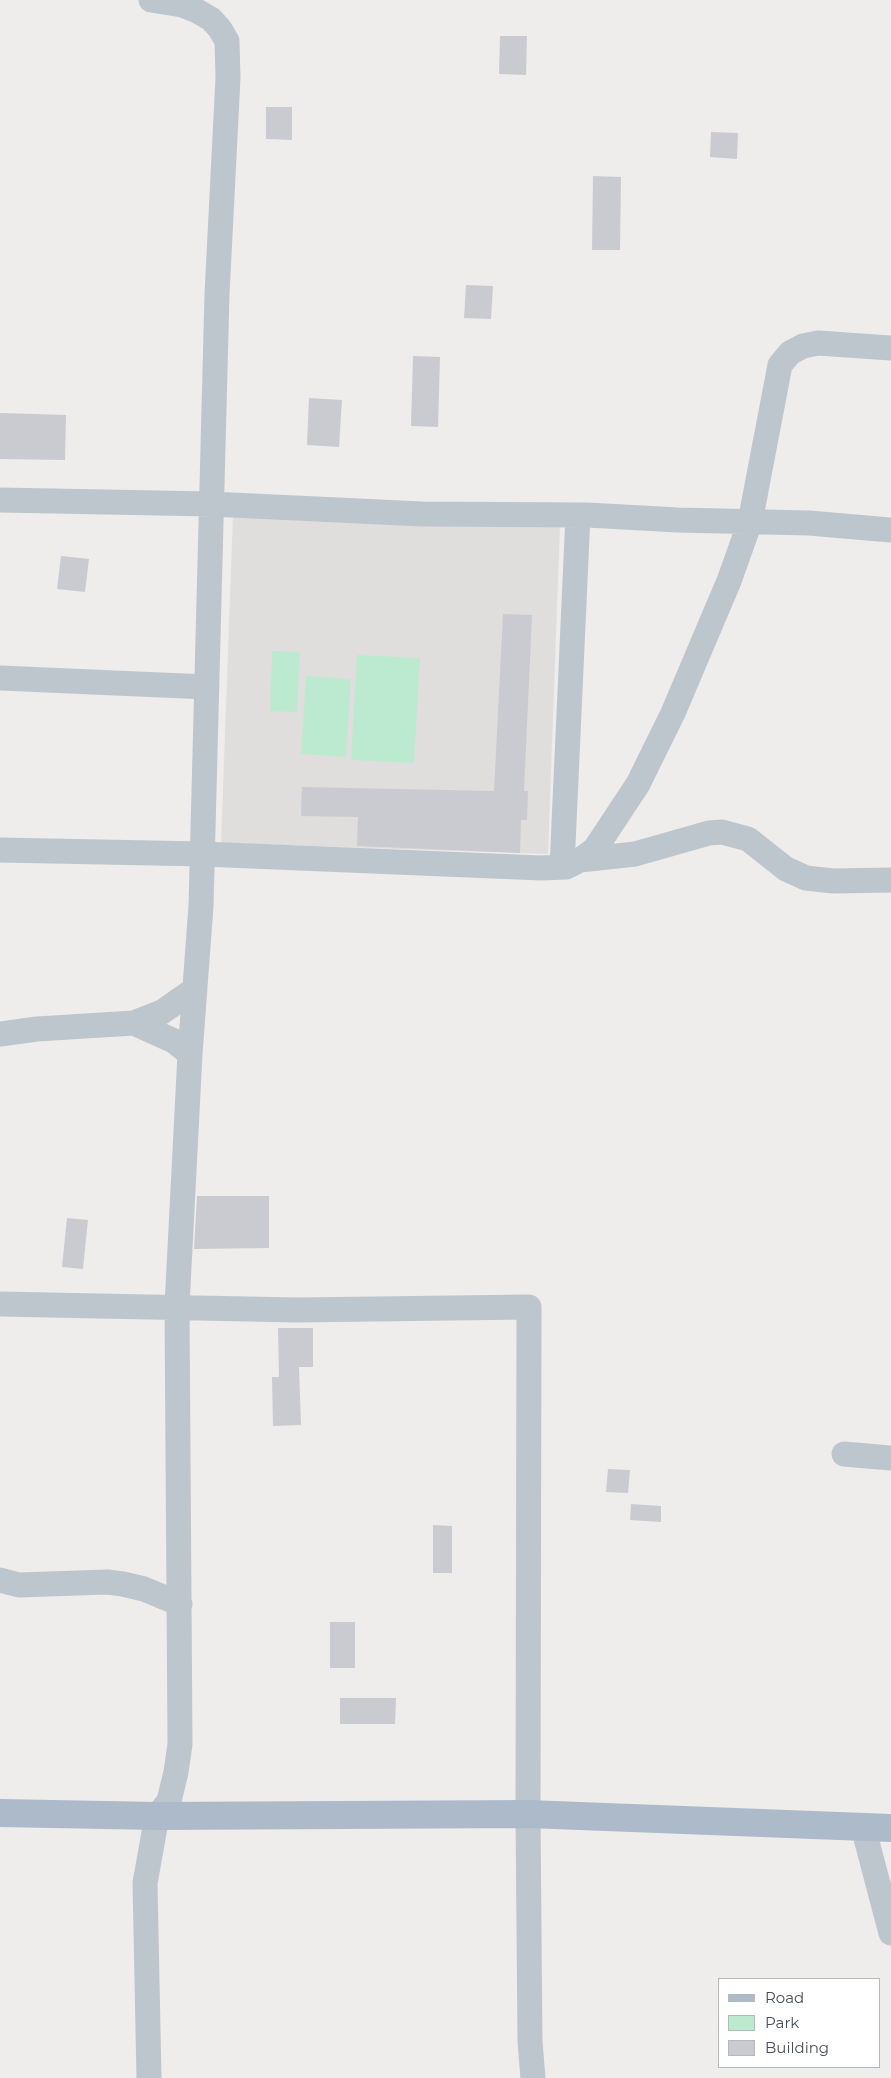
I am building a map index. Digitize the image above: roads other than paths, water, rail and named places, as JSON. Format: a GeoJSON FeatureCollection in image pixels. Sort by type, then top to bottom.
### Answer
{"type":"FeatureCollection","features":[{"type":"Feature","properties":{"kind":"main road"},"geometry":{"type":"LineString","coordinates":[[0,1813],[157,1816],[528,1814],[891,1828]]}},
{"type":"Feature","properties":{"kind":"street"},"geometry":{"type":"LineString","coordinates":[[149,2078],[145,1883],[157,1816],[169,1801],[180,1744],[178,1306],[190,1054],[203,854],[217,294],[228,78],[226,42],[220,29],[211,19],[182,5],[151,0]]}},
{"type":"Feature","properties":{"kind":"street"},"geometry":{"type":"LineString","coordinates":[[571,863],[595,849],[638,784],[701,650],[750,522],[780,365],[790,353],[803,346],[818,343],[891,348]]}},
{"type":"Feature","properties":{"kind":"street"},"geometry":{"type":"LineString","coordinates":[[0,500],[211,504],[422,514],[578,514],[678,520],[810,522],[891,530]]}},
{"type":"Feature","properties":{"kind":"street"},"geometry":{"type":"LineString","coordinates":[[571,863],[578,514]]}},
{"type":"Feature","properties":{"kind":"street"},"geometry":{"type":"LineString","coordinates":[[0,678],[207,687]]}},
{"type":"Feature","properties":{"kind":"street"},"geometry":{"type":"LineString","coordinates":[[0,850],[203,854],[541,868],[635,854],[709,833],[722,832],[748,839],[786,870],[806,878],[833,881],[891,880]]}},
{"type":"Feature","properties":{"kind":"street"},"geometry":{"type":"LineString","coordinates":[[0,1034],[38,1029],[134,1023],[162,1012],[195,989]]}},
{"type":"Feature","properties":{"kind":"street"},"geometry":{"type":"LineString","coordinates":[[134,1023],[174,1042],[190,1054]]}},
{"type":"Feature","properties":{"kind":"street"},"geometry":{"type":"LineString","coordinates":[[0,1304],[178,1306],[297,1310],[529,1306],[528,1814],[530,2042],[533,2078]]}},
{"type":"Feature","properties":{"kind":"street"},"geometry":{"type":"LineString","coordinates":[[844,1454],[891,1458]]}},
{"type":"Feature","properties":{"kind":"street"},"geometry":{"type":"LineString","coordinates":[[0,1580],[19,1585],[107,1582],[123,1584],[180,1604]]}},
{"type":"Feature","properties":{"kind":"street"},"geometry":{"type":"LineString","coordinates":[[863,1827],[891,1933]]}}]}
